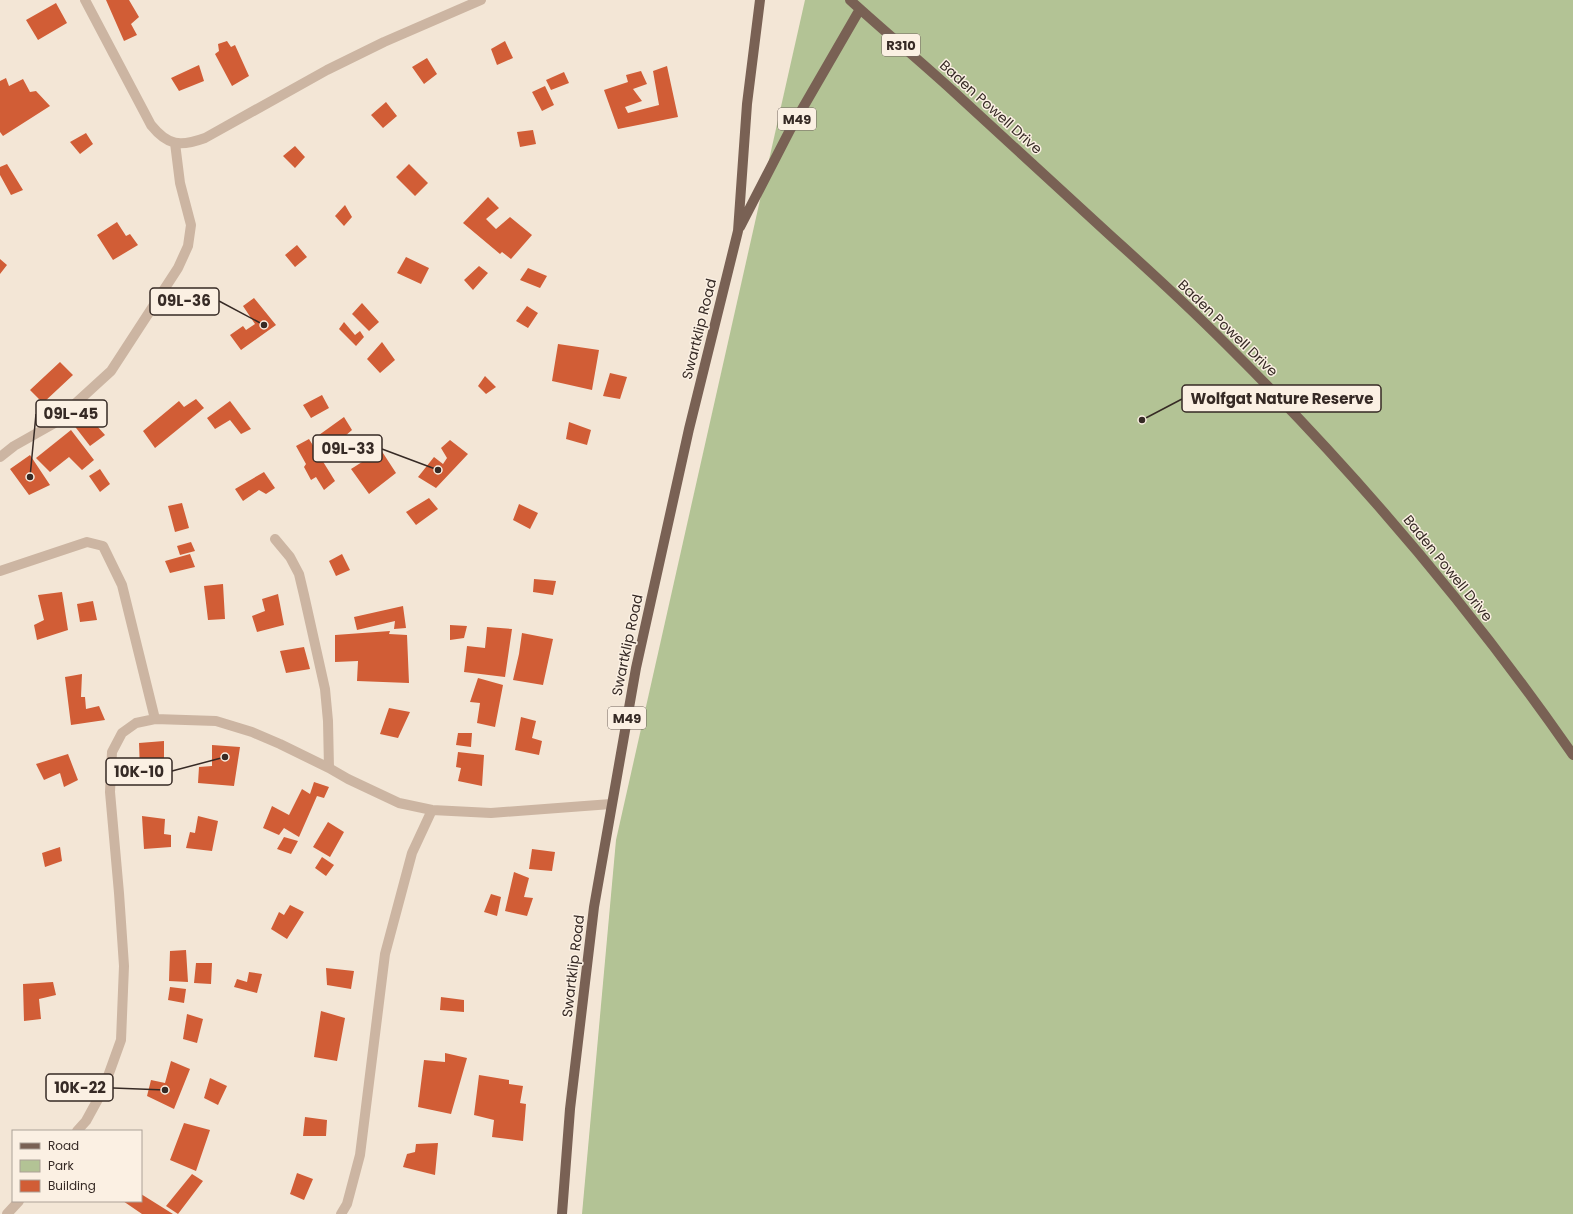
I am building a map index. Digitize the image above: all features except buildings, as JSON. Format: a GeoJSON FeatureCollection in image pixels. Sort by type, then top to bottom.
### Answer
{"type":"FeatureCollection","features":[{"type":"Feature","properties":{"kind":"main road","name":"Swartklip Road"},"geometry":{"type":"LineString","coordinates":[[562,1214],[570,1109],[594,907],[636,668],[691,421],[738,231],[747,104],[760,0]]}},
{"type":"Feature","properties":{"kind":"main road","name":"Baden Powell Drive"},"geometry":{"type":"LineString","coordinates":[[850,0],[951,89],[1147,269],[1226,343],[1296,415],[1368,493],[1438,576],[1490,641],[1545,714],[1573,755]]}},
{"type":"Feature","properties":{"kind":"main road","name":"Swartklip Road"},"geometry":{"type":"LineString","coordinates":[[738,231],[790,130],[860,9]]}},
{"type":"Feature","properties":{"kind":"street"},"geometry":{"type":"LineString","coordinates":[[85,0],[151,125],[160,136],[175,143],[190,143],[205,138],[328,70],[384,42],[482,0]]}},
{"type":"Feature","properties":{"kind":"street"},"geometry":{"type":"LineString","coordinates":[[0,457],[14,446],[53,424],[110,371],[178,268],[188,246],[191,225],[180,183],[175,143]]}},
{"type":"Feature","properties":{"kind":"street"},"geometry":{"type":"LineString","coordinates":[[275,538],[290,557],[298,574],[304,595],[325,689],[328,721],[329,768]]}},
{"type":"Feature","properties":{"kind":"street"},"geometry":{"type":"LineString","coordinates":[[0,571],[87,542],[104,546],[122,585],[155,719]]}},
{"type":"Feature","properties":{"kind":"street"},"geometry":{"type":"LineString","coordinates":[[78,1130],[86,1121],[103,1090],[120,1040],[124,966],[110,792],[112,752],[122,733],[136,723],[155,719],[216,721],[252,732],[399,803],[432,810],[491,813],[612,804]]}},
{"type":"Feature","properties":{"kind":"street"},"geometry":{"type":"LineString","coordinates":[[341,1214],[347,1204],[360,1155],[385,954],[412,853],[432,810]]}},
{"type":"Feature","properties":{"kind":"street"},"geometry":{"type":"LineString","coordinates":[[7,1214],[18,1202]]}},
{"type":"Feature","properties":{"kind":"green space"},"geometry":{"type":"Polygon","coordinates":[[[805,0],[1573,0],[1573,1214],[582,1214],[616,840],[805,0]]]}},
{"type":"Feature","properties":{"kind":"place","name":"09L-36"},"geometry":{"type":"Point","coordinates":[264,325]}},
{"type":"Feature","properties":{"kind":"place","name":"Wolfgat Nature Reserve"},"geometry":{"type":"Point","coordinates":[1142,420]}},
{"type":"Feature","properties":{"kind":"place","name":"09L-33"},"geometry":{"type":"Point","coordinates":[438,470]}},
{"type":"Feature","properties":{"kind":"place","name":"09L-45"},"geometry":{"type":"Point","coordinates":[30,477]}},
{"type":"Feature","properties":{"kind":"place","name":"10K-10"},"geometry":{"type":"Point","coordinates":[225,757]}},
{"type":"Feature","properties":{"kind":"place","name":"10K-22"},"geometry":{"type":"Point","coordinates":[165,1090]}}]}
